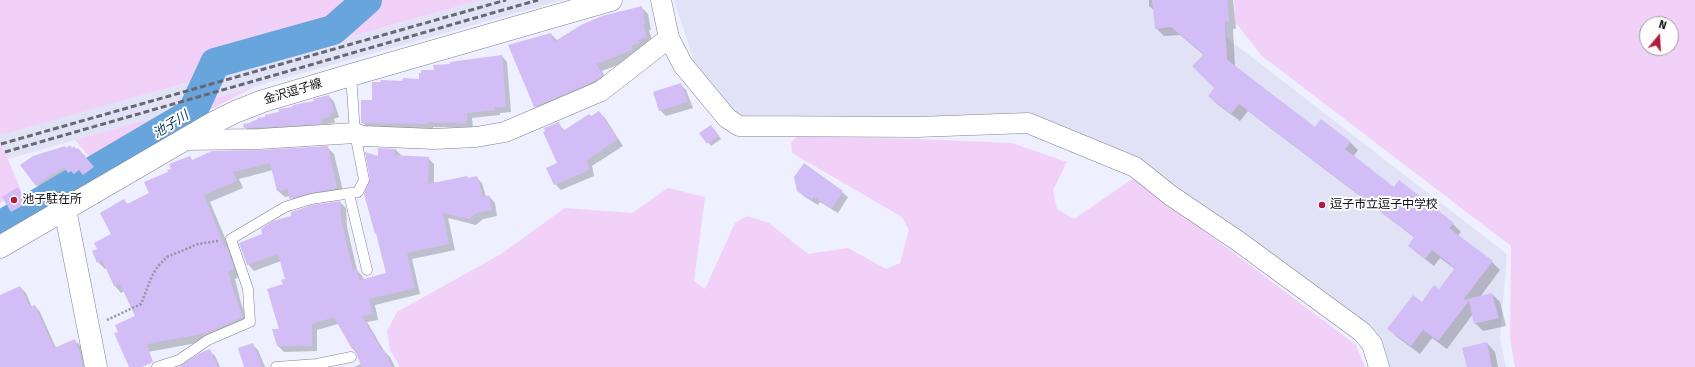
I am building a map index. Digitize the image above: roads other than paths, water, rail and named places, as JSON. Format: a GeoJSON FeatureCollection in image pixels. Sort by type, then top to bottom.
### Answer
{"type":"FeatureCollection","features":[{"type":"Feature","properties":{"kind":"main road","name":"金沢逗子線"},"geometry":{"type":"LineString","coordinates":[[0,247],[213,123],[249,107],[351,75],[612,0]]}},
{"type":"Feature","properties":{"kind":"main road"},"geometry":{"type":"LineString","coordinates":[[65,209],[96,367]]}},
{"type":"Feature","properties":{"kind":"street"},"geometry":{"type":"LineString","coordinates":[[661,0],[669,38],[683,65],[726,118],[740,126],[917,128],[1028,123],[1135,167],[1170,195],[1238,241],[1362,332],[1372,344],[1379,367]]}},
{"type":"Feature","properties":{"kind":"street"},"geometry":{"type":"LineString","coordinates":[[185,140],[259,139],[355,134],[363,136],[434,139],[476,138],[505,132],[602,90],[669,38]]}},
{"type":"Feature","properties":{"kind":"lane"},"geometry":{"type":"LineString","coordinates":[[157,367],[179,360],[208,340],[250,322],[248,289],[231,239],[285,207],[310,200],[358,192],[364,180],[355,134],[351,75]]}},
{"type":"Feature","properties":{"kind":"lane"},"geometry":{"type":"LineString","coordinates":[[349,194],[367,270]]}},
{"type":"Feature","properties":{"kind":"lane"},"geometry":{"type":"LineString","coordinates":[[276,367],[317,364],[351,357]]}},
{"type":"Feature","properties":{"kind":"waterway","name":"池子川"},"geometry":{"type":"LineString","coordinates":[[0,226],[192,113],[215,63],[333,30],[367,0]]}},
{"type":"Feature","properties":{"kind":"railway"},"geometry":{"type":"LineString","coordinates":[[1,144],[506,0]]}},
{"type":"Feature","properties":{"kind":"railway"},"geometry":{"type":"LineString","coordinates":[[5,152],[538,0]]}},
{"type":"Feature","properties":{"kind":"place","name":"池子駐在所"},"geometry":{"type":"Point","coordinates":[14,200]}},
{"type":"Feature","properties":{"kind":"place","name":"逗子市立逗子中学校"},"geometry":{"type":"Point","coordinates":[1322,205]}}]}
